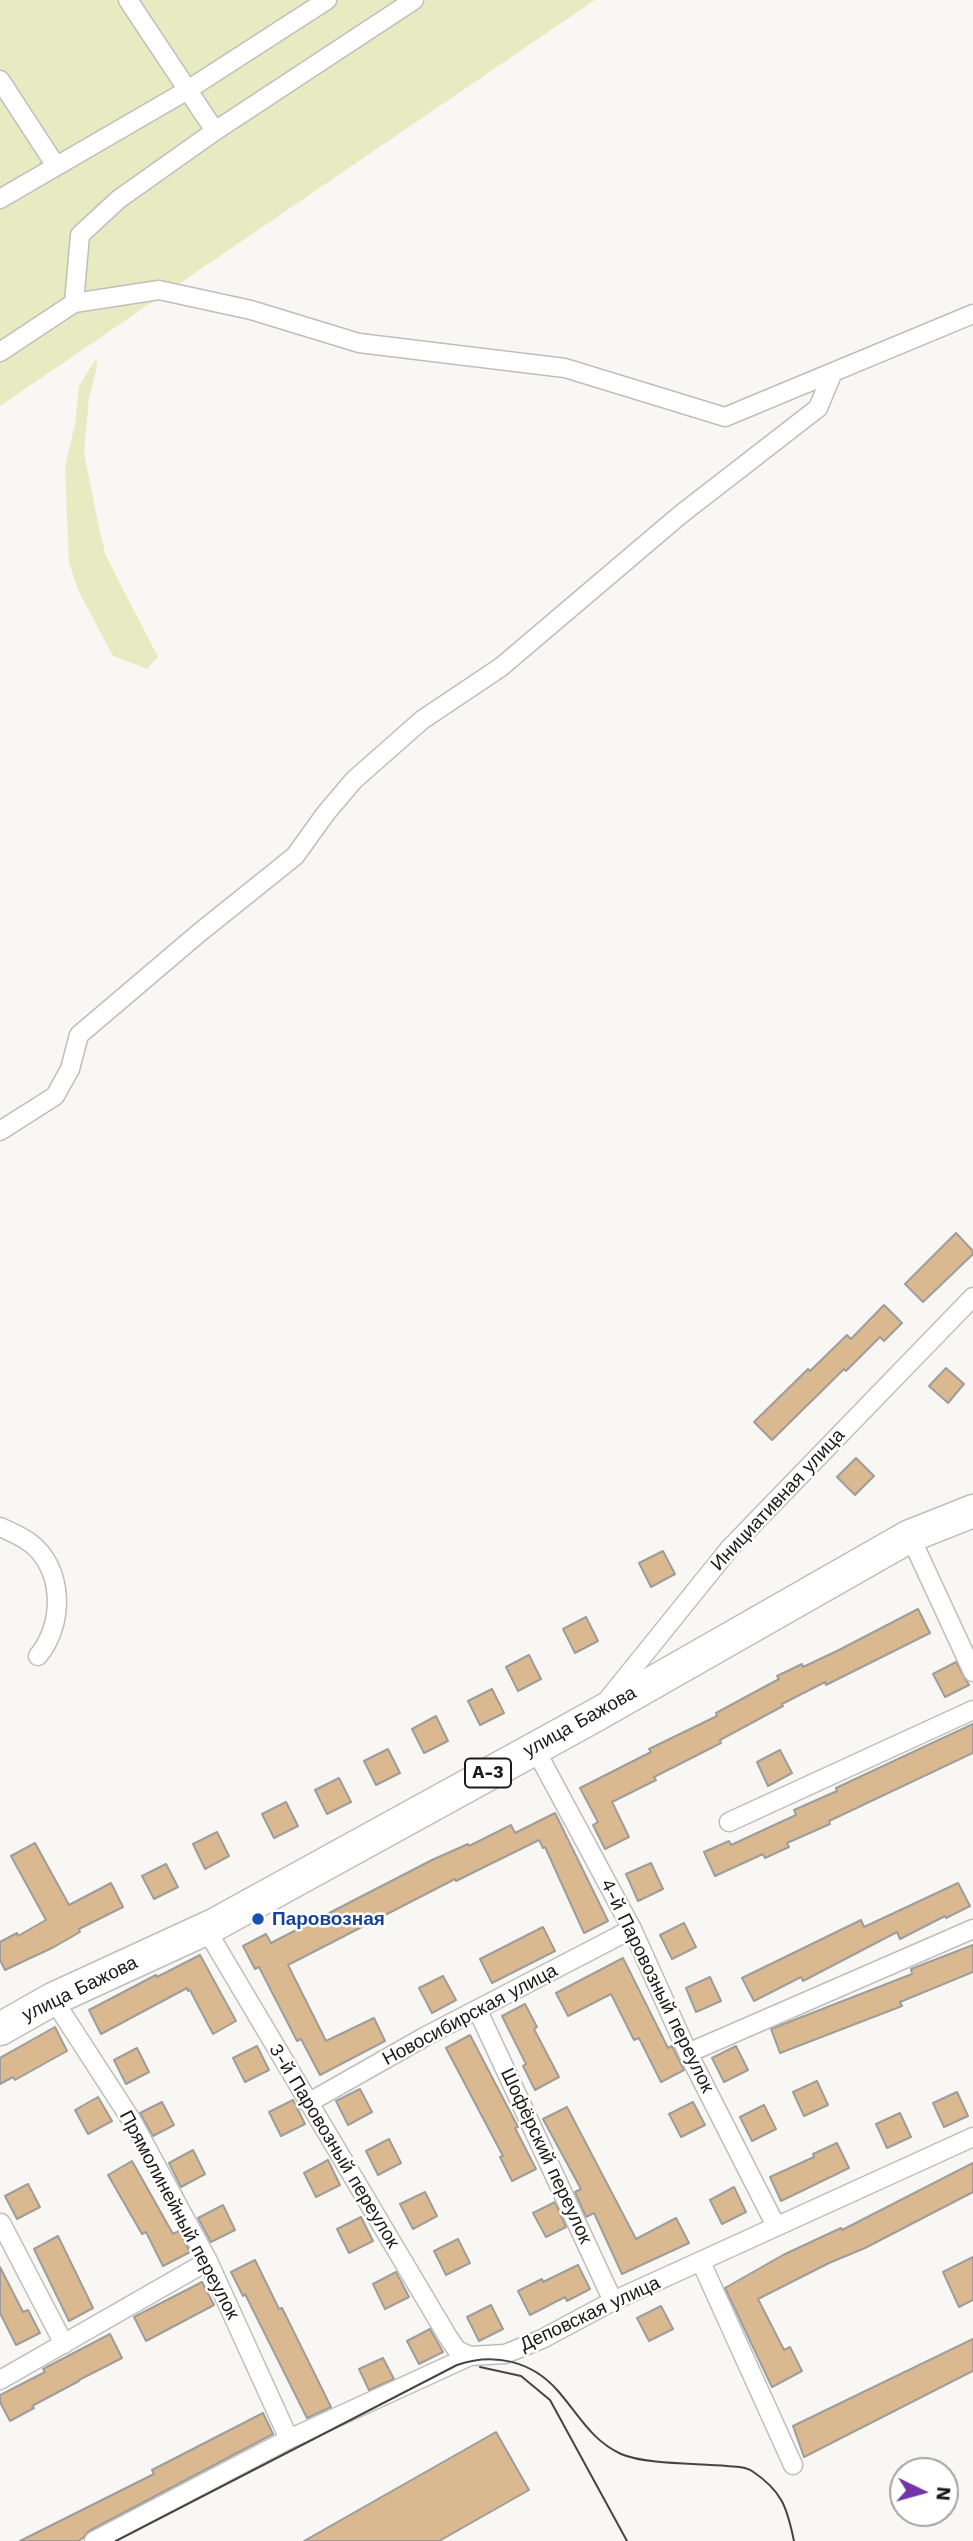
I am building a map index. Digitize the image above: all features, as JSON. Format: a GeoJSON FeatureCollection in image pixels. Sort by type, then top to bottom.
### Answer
{"type":"FeatureCollection","features":[{"type":"Feature","properties":{"kind":"highway","name":"улица Бажова"},"geometry":{"type":"LineString","coordinates":[[0,2029],[53,1999],[206,1929],[596,1715],[910,1536],[973,1511]]}},
{"type":"Feature","properties":{"kind":"street"},"geometry":{"type":"LineString","coordinates":[[128,0],[215,131]]}},
{"type":"Feature","properties":{"kind":"street"},"geometry":{"type":"LineString","coordinates":[[74,303],[80,235],[119,198],[215,131],[414,0]]}},
{"type":"Feature","properties":{"kind":"street"},"geometry":{"type":"LineString","coordinates":[[0,199],[187,91],[321,2]]}},
{"type":"Feature","properties":{"kind":"street"},"geometry":{"type":"LineString","coordinates":[[0,80],[56,166]]}},
{"type":"Feature","properties":{"kind":"street"},"geometry":{"type":"LineString","coordinates":[[0,352],[74,303],[159,290],[251,310],[359,344],[565,368],[725,417],[973,314]]}},
{"type":"Feature","properties":{"kind":"street"},"geometry":{"type":"LineString","coordinates":[[0,1131],[55,1096],[70,1069],[79,1035],[295,856],[354,780],[422,720],[501,667],[680,515],[818,408],[833,372]]}},
{"type":"Feature","properties":{"kind":"street","name":"Инициативная улица"},"geometry":{"type":"LineString","coordinates":[[596,1715],[730,1548],[973,1297]]}},
{"type":"Feature","properties":{"kind":"street"},"geometry":{"type":"LineString","coordinates":[[0,1527],[30,1542],[49,1564],[56,1589],[57,1612],[51,1634],[38,1656]]}},
{"type":"Feature","properties":{"kind":"street"},"geometry":{"type":"LineString","coordinates":[[910,1536],[973,1672]]}},
{"type":"Feature","properties":{"kind":"street"},"geometry":{"type":"LineString","coordinates":[[729,1822],[973,1710]]}},
{"type":"Feature","properties":{"kind":"street","name":"4-й Паровозный переулок"},"geometry":{"type":"LineString","coordinates":[[534,1748],[632,1929],[688,2053],[776,2226]]}},
{"type":"Feature","properties":{"kind":"street","name":"3-й Паровозный переулок"},"geometry":{"type":"LineString","coordinates":[[206,1929],[448,2337],[457,2350],[470,2356]]}},
{"type":"Feature","properties":{"kind":"street","name":"Новосибирская улица"},"geometry":{"type":"LineString","coordinates":[[308,2103],[426,2036],[632,1929]]}},
{"type":"Feature","properties":{"kind":"street"},"geometry":{"type":"LineString","coordinates":[[688,2053],[973,1929]]}},
{"type":"Feature","properties":{"kind":"street","name":"Прямолинейный переулок"},"geometry":{"type":"LineString","coordinates":[[53,1999],[132,2121],[208,2261],[289,2439]]}},
{"type":"Feature","properties":{"kind":"street","name":"Шофёрский переулок"},"geometry":{"type":"LineString","coordinates":[[478,2011],[613,2301]]}},
{"type":"Feature","properties":{"kind":"street","name":"Деповская улица"},"geometry":{"type":"LineString","coordinates":[[94,2541],[289,2439],[470,2356],[505,2354],[542,2339],[613,2301],[973,2137]]}},
{"type":"Feature","properties":{"kind":"street"},"geometry":{"type":"LineString","coordinates":[[2,2223],[64,2344]]}},
{"type":"Feature","properties":{"kind":"street"},"geometry":{"type":"LineString","coordinates":[[0,2380],[208,2261]]}},
{"type":"Feature","properties":{"kind":"street"},"geometry":{"type":"LineString","coordinates":[[701,2262],[793,2465]]}},
{"type":"Feature","properties":{"kind":"green space"},"geometry":{"type":"Polygon","coordinates":[[[0,0],[595,0],[0,406],[0,0]]]}},
{"type":"Feature","properties":{"kind":"green space"},"geometry":{"type":"Polygon","coordinates":[[[96,359],[84,453],[106,556],[158,657],[147,669],[113,656],[79,592],[69,563],[65,467],[75,424],[79,386],[96,359]]]}},
{"type":"Feature","properties":{"kind":"building"},"geometry":{"type":"Polygon","coordinates":[[[956,1233],[973,1254],[923,1302],[905,1284],[956,1233]]]}},
{"type":"Feature","properties":{"kind":"building"},"geometry":{"type":"Polygon","coordinates":[[[884,1305],[902,1323],[884,1341],[880,1337],[846,1371],[844,1369],[772,1440],[754,1422],[808,1369],[810,1371],[847,1335],[851,1339],[884,1305]]]}},
{"type":"Feature","properties":{"kind":"building"},"geometry":{"type":"Polygon","coordinates":[[[946,1368],[964,1384],[948,1403],[929,1386],[946,1368]]]}},
{"type":"Feature","properties":{"kind":"building"},"geometry":{"type":"Polygon","coordinates":[[[856,1458],[874,1476],[855,1495],[837,1477],[856,1458]]]}},
{"type":"Feature","properties":{"kind":"building"},"geometry":{"type":"Polygon","coordinates":[[[663,1551],[675,1574],[651,1587],[639,1563],[663,1551]]]}},
{"type":"Feature","properties":{"kind":"building"},"geometry":{"type":"Polygon","coordinates":[[[918,1609],[930,1633],[782,1704],[783,1706],[720,1740],[721,1743],[612,1802],[629,1837],[605,1849],[593,1825],[598,1822],[580,1788],[651,1752],[649,1749],[717,1716],[716,1713],[779,1679],[777,1676],[839,1650],[918,1609]]]}},
{"type":"Feature","properties":{"kind":"building"},"geometry":{"type":"Polygon","coordinates":[[[586,1617],[598,1641],[575,1653],[563,1629],[586,1617]]]}},
{"type":"Feature","properties":{"kind":"building"},"geometry":{"type":"Polygon","coordinates":[[[529,1655],[541,1679],[518,1691],[506,1667],[529,1655]]]}},
{"type":"Feature","properties":{"kind":"building"},"geometry":{"type":"Polygon","coordinates":[[[956,1662],[969,1685],[945,1697],[933,1674],[956,1662]]]}},
{"type":"Feature","properties":{"kind":"building"},"geometry":{"type":"Polygon","coordinates":[[[492,1689],[504,1713],[480,1725],[468,1701],[492,1689]]]}},
{"type":"Feature","properties":{"kind":"building"},"geometry":{"type":"Polygon","coordinates":[[[436,1716],[448,1741],[424,1753],[412,1729],[436,1716]]]}},
{"type":"Feature","properties":{"kind":"building"},"geometry":{"type":"Polygon","coordinates":[[[973,1724],[973,1753],[829,1821],[830,1824],[787,1843],[789,1847],[765,1858],[763,1854],[715,1876],[704,1852],[729,1841],[731,1845],[796,1815],[794,1810],[837,1791],[836,1788],[973,1724]]]}},
{"type":"Feature","properties":{"kind":"building"},"geometry":{"type":"Polygon","coordinates":[[[388,1749],[400,1773],[376,1785],[364,1761],[388,1749]]]}},
{"type":"Feature","properties":{"kind":"building"},"geometry":{"type":"Polygon","coordinates":[[[780,1750],[792,1773],[768,1786],[757,1762],[780,1750]]]}},
{"type":"Feature","properties":{"kind":"building"},"geometry":{"type":"Polygon","coordinates":[[[339,1778],[351,1802],[327,1814],[315,1790],[339,1778]]]}},
{"type":"Feature","properties":{"kind":"building"},"geometry":{"type":"Polygon","coordinates":[[[286,1802],[298,1826],[274,1838],[262,1814],[286,1802]]]}},
{"type":"Feature","properties":{"kind":"building"},"geometry":{"type":"Polygon","coordinates":[[[555,1813],[608,1921],[584,1933],[545,1847],[543,1848],[539,1840],[456,1881],[455,1879],[288,1965],[326,2041],[374,2018],[385,2041],[320,2075],[301,2039],[297,2041],[259,1967],[255,1969],[243,1946],[266,1934],[271,1943],[432,1860],[468,1844],[469,1846],[511,1825],[515,1833],[555,1813]]]}},
{"type":"Feature","properties":{"kind":"building"},"geometry":{"type":"Polygon","coordinates":[[[217,1832],[229,1856],[205,1869],[193,1844],[217,1832]]]}},
{"type":"Feature","properties":{"kind":"building"},"geometry":{"type":"Polygon","coordinates":[[[35,1843],[69,1905],[111,1883],[123,1907],[79,1929],[80,1932],[54,1947],[5,1970],[0,1960],[0,1942],[17,1933],[18,1936],[46,1920],[11,1856],[35,1843]]]}},
{"type":"Feature","properties":{"kind":"building"},"geometry":{"type":"Polygon","coordinates":[[[651,1863],[663,1889],[638,1901],[626,1874],[651,1863]]]}},
{"type":"Feature","properties":{"kind":"building"},"geometry":{"type":"Polygon","coordinates":[[[166,1864],[178,1887],[154,1899],[142,1876],[166,1864]]]}},
{"type":"Feature","properties":{"kind":"building"},"geometry":{"type":"Polygon","coordinates":[[[958,1883],[970,1906],[900,1939],[897,1932],[803,1981],[801,1977],[754,2001],[742,1978],[861,1920],[864,1927],[958,1883]]]}},
{"type":"Feature","properties":{"kind":"building"},"geometry":{"type":"Polygon","coordinates":[[[684,1923],[696,1947],[672,1959],[660,1935],[684,1923]]]}},
{"type":"Feature","properties":{"kind":"building"},"geometry":{"type":"Polygon","coordinates":[[[543,1927],[555,1951],[492,1983],[480,1959],[543,1927]]]}},
{"type":"Feature","properties":{"kind":"building"},"geometry":{"type":"Polygon","coordinates":[[[973,1945],[973,1972],[900,2002],[902,2006],[780,2053],[771,2029],[912,1974],[911,1969],[973,1945]]]}},
{"type":"Feature","properties":{"kind":"building"},"geometry":{"type":"Polygon","coordinates":[[[200,1955],[236,2021],[213,2034],[187,1988],[101,2034],[89,2010],[200,1955]]]}},
{"type":"Feature","properties":{"kind":"building"},"geometry":{"type":"Polygon","coordinates":[[[623,1958],[668,2048],[672,2046],[684,2070],[661,2082],[639,2038],[634,2040],[611,1994],[568,2016],[556,1993],[623,1958]]]}},
{"type":"Feature","properties":{"kind":"building"},"geometry":{"type":"Polygon","coordinates":[[[443,1976],[456,2000],[432,2013],[419,1988],[443,1976]]]}},
{"type":"Feature","properties":{"kind":"building"},"geometry":{"type":"Polygon","coordinates":[[[710,1977],[721,2001],[696,2012],[686,1988],[710,1977]]]}},
{"type":"Feature","properties":{"kind":"building"},"geometry":{"type":"Polygon","coordinates":[[[525,2004],[537,2027],[534,2029],[559,2077],[535,2090],[523,2066],[526,2064],[502,2016],[525,2004]]]}},
{"type":"Feature","properties":{"kind":"building"},"geometry":{"type":"Polygon","coordinates":[[[55,2027],[67,2051],[15,2080],[13,2077],[0,2084],[0,2058],[55,2027]]]}},
{"type":"Feature","properties":{"kind":"building"},"geometry":{"type":"Polygon","coordinates":[[[470,2035],[518,2127],[515,2128],[536,2169],[512,2181],[500,2157],[503,2156],[446,2048],[470,2035]]]}},
{"type":"Feature","properties":{"kind":"building"},"geometry":{"type":"Polygon","coordinates":[[[257,2046],[269,2070],[245,2082],[233,2058],[257,2046]]]}},
{"type":"Feature","properties":{"kind":"building"},"geometry":{"type":"Polygon","coordinates":[[[736,2046],[748,2070],[724,2082],[712,2058],[736,2046]]]}},
{"type":"Feature","properties":{"kind":"building"},"geometry":{"type":"Polygon","coordinates":[[[137,2048],[149,2072],[126,2084],[114,2060],[137,2048]]]}},
{"type":"Feature","properties":{"kind":"building"},"geometry":{"type":"Polygon","coordinates":[[[817,2081],[828,2105],[804,2116],[793,2092],[817,2081]]]}},
{"type":"Feature","properties":{"kind":"building"},"geometry":{"type":"Polygon","coordinates":[[[360,2089],[372,2112],[348,2125],[336,2101],[360,2089]]]}},
{"type":"Feature","properties":{"kind":"building"},"geometry":{"type":"Polygon","coordinates":[[[957,2092],[968,2116],[944,2127],[933,2103],[957,2092]]]}},
{"type":"Feature","properties":{"kind":"building"},"geometry":{"type":"Polygon","coordinates":[[[98,2097],[112,2121],[88,2134],[75,2110],[98,2097]]]}},
{"type":"Feature","properties":{"kind":"building"},"geometry":{"type":"Polygon","coordinates":[[[293,2100],[305,2124],[281,2136],[269,2112],[293,2100]]]}},
{"type":"Feature","properties":{"kind":"building"},"geometry":{"type":"Polygon","coordinates":[[[162,2102],[174,2125],[153,2136],[140,2113],[162,2102]]]}},
{"type":"Feature","properties":{"kind":"building"},"geometry":{"type":"Polygon","coordinates":[[[693,2102],[705,2125],[681,2137],[669,2114],[693,2102]]]}},
{"type":"Feature","properties":{"kind":"building"},"geometry":{"type":"Polygon","coordinates":[[[764,2105],[776,2129],[752,2141],[740,2117],[764,2105]]]}},
{"type":"Feature","properties":{"kind":"building"},"geometry":{"type":"Polygon","coordinates":[[[567,2107],[636,2239],[676,2218],[689,2243],[622,2274],[594,2213],[586,2217],[575,2192],[581,2189],[543,2119],[567,2107]]]}},
{"type":"Feature","properties":{"kind":"building"},"geometry":{"type":"Polygon","coordinates":[[[900,2113],[911,2137],[887,2148],[876,2124],[900,2113]]]}},
{"type":"Feature","properties":{"kind":"building"},"geometry":{"type":"Polygon","coordinates":[[[389,2139],[401,2163],[378,2175],[366,2151],[389,2139]]]}},
{"type":"Feature","properties":{"kind":"building"},"geometry":{"type":"Polygon","coordinates":[[[837,2143],[849,2168],[781,2201],[770,2177],[837,2143]]]}},
{"type":"Feature","properties":{"kind":"building"},"geometry":{"type":"Polygon","coordinates":[[[193,2150],[205,2174],[181,2187],[169,2163],[193,2150]]]}},
{"type":"Feature","properties":{"kind":"building"},"geometry":{"type":"Polygon","coordinates":[[[328,2160],[340,2185],[316,2197],[304,2173],[328,2160]]]}},
{"type":"Feature","properties":{"kind":"building"},"geometry":{"type":"Polygon","coordinates":[[[132,2161],[173,2234],[179,2231],[190,2252],[163,2266],[146,2232],[142,2234],[108,2175],[132,2161]]]}},
{"type":"Feature","properties":{"kind":"building"},"geometry":{"type":"Polygon","coordinates":[[[973,2163],[973,2192],[758,2299],[784,2350],[790,2347],[802,2371],[772,2387],[725,2288],[783,2255],[841,2228],[842,2230],[973,2163]]]}},
{"type":"Feature","properties":{"kind":"building"},"geometry":{"type":"Polygon","coordinates":[[[28,2184],[40,2207],[17,2219],[5,2196],[28,2184]]]}},
{"type":"Feature","properties":{"kind":"building"},"geometry":{"type":"Polygon","coordinates":[[[734,2187],[746,2212],[722,2224],[710,2200],[734,2187]]]}},
{"type":"Feature","properties":{"kind":"building"},"geometry":{"type":"Polygon","coordinates":[[[425,2192],[437,2216],[413,2229],[400,2204],[425,2192]]]}},
{"type":"Feature","properties":{"kind":"building"},"geometry":{"type":"Polygon","coordinates":[[[555,2202],[566,2227],[546,2237],[533,2213],[555,2202]]]}},
{"type":"Feature","properties":{"kind":"building"},"geometry":{"type":"Polygon","coordinates":[[[223,2205],[235,2230],[211,2242],[198,2218],[223,2205]]]}},
{"type":"Feature","properties":{"kind":"building"},"geometry":{"type":"Polygon","coordinates":[[[361,2217],[373,2241],[349,2253],[337,2229],[361,2217]]]}},
{"type":"Feature","properties":{"kind":"building"},"geometry":{"type":"Polygon","coordinates":[[[58,2236],[93,2308],[69,2321],[34,2249],[58,2236]]]}},
{"type":"Feature","properties":{"kind":"building"},"geometry":{"type":"Polygon","coordinates":[[[458,2239],[470,2263],[446,2275],[434,2251],[458,2239]]]}},
{"type":"Feature","properties":{"kind":"building"},"geometry":{"type":"Polygon","coordinates":[[[973,2257],[973,2300],[959,2307],[943,2272],[973,2257]]]}},
{"type":"Feature","properties":{"kind":"building"},"geometry":{"type":"Polygon","coordinates":[[[255,2260],[331,2407],[307,2418],[245,2294],[243,2296],[231,2272],[255,2260]]]}},
{"type":"Feature","properties":{"kind":"building"},"geometry":{"type":"Polygon","coordinates":[[[578,2265],[590,2289],[567,2301],[565,2297],[530,2315],[518,2291],[578,2265]]]}},
{"type":"Feature","properties":{"kind":"building"},"geometry":{"type":"Polygon","coordinates":[[[0,2267],[23,2312],[28,2310],[40,2333],[16,2345],[0,2313],[0,2267]]]}},
{"type":"Feature","properties":{"kind":"building"},"geometry":{"type":"Polygon","coordinates":[[[396,2272],[409,2297],[385,2309],[373,2284],[396,2272]]]}},
{"type":"Feature","properties":{"kind":"building"},"geometry":{"type":"Polygon","coordinates":[[[202,2282],[214,2305],[146,2341],[134,2317],[202,2282]]]}},
{"type":"Feature","properties":{"kind":"building"},"geometry":{"type":"Polygon","coordinates":[[[491,2305],[503,2329],[479,2341],[467,2317],[491,2305]]]}},
{"type":"Feature","properties":{"kind":"building"},"geometry":{"type":"Polygon","coordinates":[[[661,2306],[673,2329],[649,2341],[637,2318],[661,2306]]]}},
{"type":"Feature","properties":{"kind":"building"},"geometry":{"type":"Polygon","coordinates":[[[430,2329],[443,2352],[419,2364],[407,2341],[430,2329]]]}},
{"type":"Feature","properties":{"kind":"building"},"geometry":{"type":"Polygon","coordinates":[[[110,2334],[122,2358],[32,2406],[34,2408],[10,2421],[0,2402],[0,2395],[110,2334]]]}},
{"type":"Feature","properties":{"kind":"building"},"geometry":{"type":"Polygon","coordinates":[[[973,2339],[973,2371],[804,2457],[793,2426],[973,2339]]]}},
{"type":"Feature","properties":{"kind":"building"},"geometry":{"type":"Polygon","coordinates":[[[383,2358],[394,2379],[369,2390],[359,2369],[383,2358]]]}},
{"type":"Feature","properties":{"kind":"building"},"geometry":{"type":"Polygon","coordinates":[[[263,2413],[273,2434],[89,2531],[78,2541],[20,2541],[154,2474],[152,2470],[263,2413]]]}},
{"type":"Feature","properties":{"kind":"building"},"geometry":{"type":"Polygon","coordinates":[[[496,2432],[529,2490],[439,2541],[304,2541],[496,2432]]]}},
{"type":"Feature","properties":{"kind":"tram line"},"geometry":{"type":"LineString","coordinates":[[116,2541],[457,2365],[485,2359],[512,2362],[536,2372],[558,2391],[601,2442],[621,2454],[644,2460],[740,2467],[752,2471],[762,2478],[782,2501],[794,2541]]}},
{"type":"Feature","properties":{"kind":"tram line"},"geometry":{"type":"LineString","coordinates":[[480,2367],[521,2376],[550,2400],[627,2541]]}},
{"type":"Feature","properties":{"kind":"place","name":"Паровозная"},"geometry":{"type":"Point","coordinates":[258,1919]}}]}
